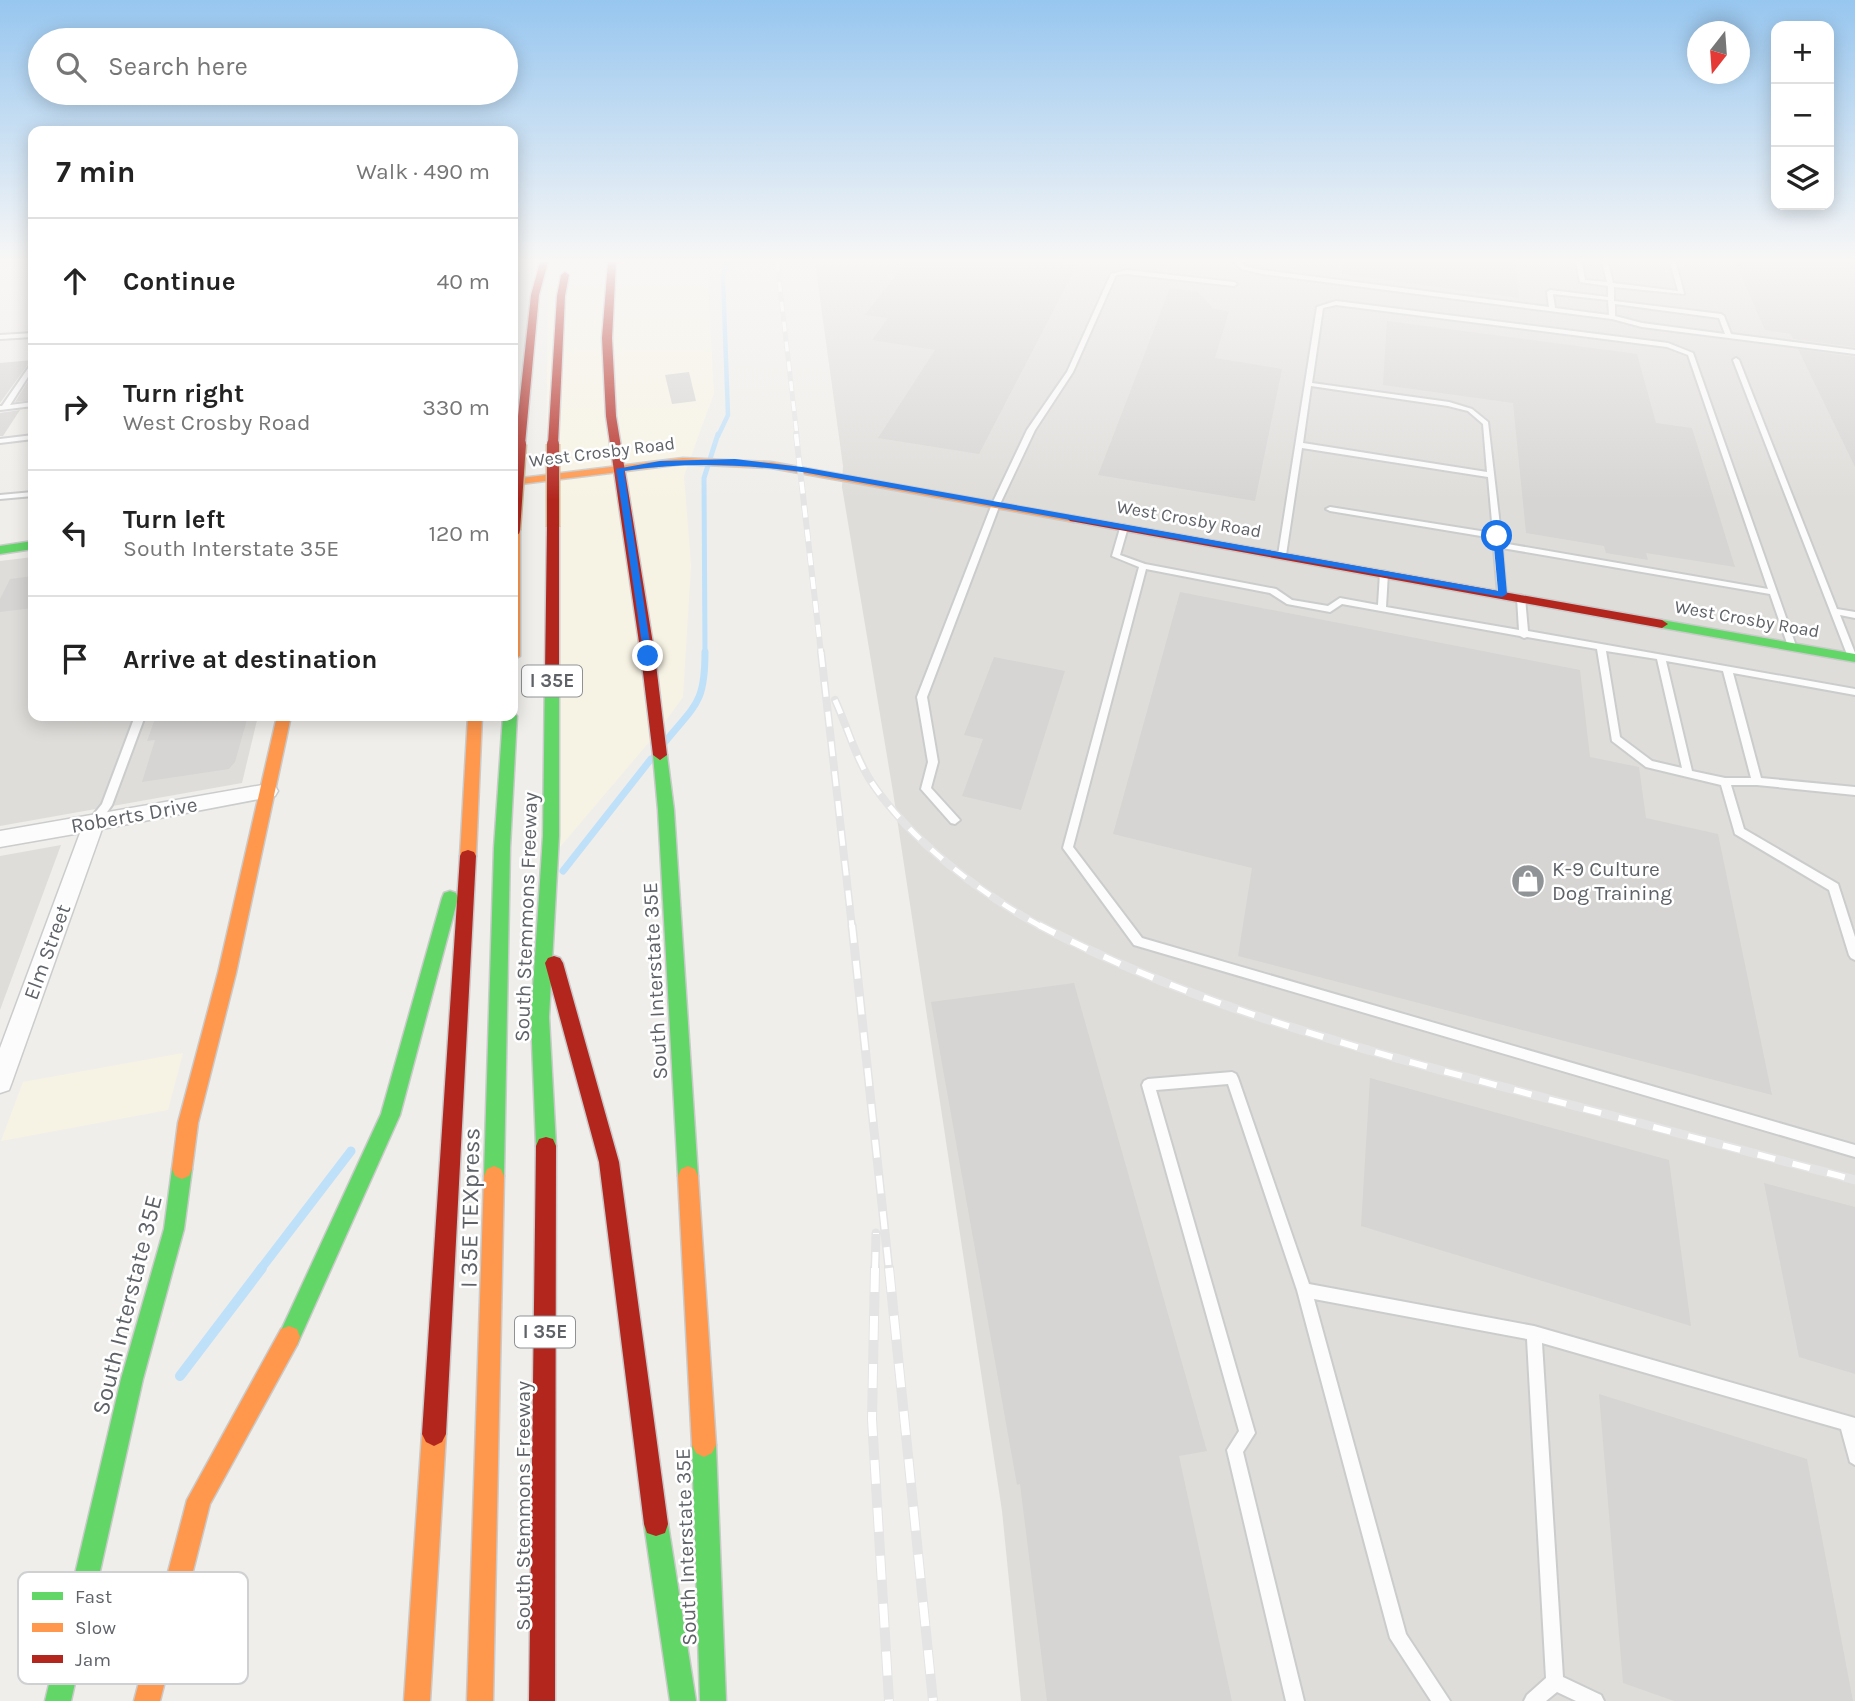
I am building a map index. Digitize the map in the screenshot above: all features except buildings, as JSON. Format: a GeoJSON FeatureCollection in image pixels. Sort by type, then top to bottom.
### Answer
{"type":"FeatureCollection","features":[{"type":"Feature","properties":{"kind":"main road"},"geometry":{"type":"LineString","coordinates":[[518,473],[530,341]]}},
{"type":"Feature","properties":{"kind":"main road","name":"South Stemmons Freeway"},"geometry":{"type":"LineString","coordinates":[[542,1701],[546,1131],[540,1017],[551,836],[553,443],[559,341]]}},
{"type":"Feature","properties":{"kind":"main road","name":"South Interstate 35E"},"geometry":{"type":"LineString","coordinates":[[607,341],[611,416],[648,656],[666,810],[704,1453],[713,1701]]}},
{"type":"Feature","properties":{"kind":"main road","name":"West Crosby Road"},"geometry":{"type":"LineString","coordinates":[[518,481],[683,461],[735,461],[802,470],[1853,657]]}},
{"type":"Feature","properties":{"kind":"main road"},"geometry":{"type":"LineString","coordinates":[[0,550],[28,546]]}},
{"type":"Feature","properties":{"kind":"main road","name":"South Interstate 35E"},"geometry":{"type":"LineString","coordinates":[[88,1572],[132,1379],[174,1229],[188,1123],[227,973],[283,721]]}},
{"type":"Feature","properties":{"kind":"main road"},"geometry":{"type":"LineString","coordinates":[[417,1701],[453,1126],[475,721]]}},
{"type":"Feature","properties":{"kind":"main road","name":"I 35E TEXpress"},"geometry":{"type":"LineString","coordinates":[[480,1701],[484,1661],[496,1062],[510,721]]}},
{"type":"Feature","properties":{"kind":"main road"},"geometry":{"type":"LineString","coordinates":[[181,1572],[200,1500],[290,1336],[390,1115],[467,837]]}},
{"type":"Feature","properties":{"kind":"main road"},"geometry":{"type":"LineString","coordinates":[[545,933],[608,1162],[648,1472],[683,1701]]}},
{"type":"Feature","properties":{"kind":"main road"},"geometry":{"type":"LineString","coordinates":[[147,1701],[151,1684]]}},
{"type":"Feature","properties":{"kind":"street","name":"Roberts Drive"},"geometry":{"type":"LineString","coordinates":[[0,839],[268,791]]}},
{"type":"Feature","properties":{"kind":"street","name":"Elm Street"},"geometry":{"type":"LineString","coordinates":[[0,1082],[5,1057],[94,822]]}},
{"type":"Feature","properties":{"kind":"lane"},"geometry":{"type":"LineString","coordinates":[[955,820],[926,789],[933,762],[922,697],[996,505],[1031,430],[1070,372],[1084,341]]}},
{"type":"Feature","properties":{"kind":"lane"},"geometry":{"type":"LineString","coordinates":[[1282,555],[1315,341]]}},
{"type":"Feature","properties":{"kind":"lane"},"geometry":{"type":"LineString","coordinates":[[1639,341],[1668,345],[1691,354],[1792,646]]}},
{"type":"Feature","properties":{"kind":"lane"},"geometry":{"type":"LineString","coordinates":[[1771,341],[1855,352]]}},
{"type":"Feature","properties":{"kind":"lane"},"geometry":{"type":"LineString","coordinates":[[1736,360],[1853,657]]}},
{"type":"Feature","properties":{"kind":"lane"},"geometry":{"type":"LineString","coordinates":[[2,408],[28,372]]}},
{"type":"Feature","properties":{"kind":"lane"},"geometry":{"type":"LineString","coordinates":[[1308,384],[1449,404],[1470,410],[1486,424],[1502,594]]}},
{"type":"Feature","properties":{"kind":"lane"},"geometry":{"type":"LineString","coordinates":[[2,408],[28,405]]}},
{"type":"Feature","properties":{"kind":"lane"},"geometry":{"type":"LineString","coordinates":[[0,440],[28,437]]}},
{"type":"Feature","properties":{"kind":"lane"},"geometry":{"type":"LineString","coordinates":[[1299,446],[1491,475]]}},
{"type":"Feature","properties":{"kind":"lane"},"geometry":{"type":"LineString","coordinates":[[0,497],[28,494]]}},
{"type":"Feature","properties":{"kind":"lane"},"geometry":{"type":"LineString","coordinates":[[1330,509],[1773,592]]}},
{"type":"Feature","properties":{"kind":"lane"},"geometry":{"type":"LineString","coordinates":[[1124,527],[1116,556],[1143,566],[1273,591],[1290,602],[1330,609],[1340,601],[1855,692]]}},
{"type":"Feature","properties":{"kind":"lane"},"geometry":{"type":"LineString","coordinates":[[1143,566],[1068,848],[1138,942],[1855,1151]]}},
{"type":"Feature","properties":{"kind":"lane"},"geometry":{"type":"LineString","coordinates":[[1382,609],[1384,573]]}},
{"type":"Feature","properties":{"kind":"lane"},"geometry":{"type":"LineString","coordinates":[[1521,598],[1524,635]]}},
{"type":"Feature","properties":{"kind":"lane"},"geometry":{"type":"LineString","coordinates":[[1834,611],[1855,615]]}},
{"type":"Feature","properties":{"kind":"lane"},"geometry":{"type":"LineString","coordinates":[[1601,647],[1615,739],[1649,764],[1725,782],[1757,780],[1855,791]]}},
{"type":"Feature","properties":{"kind":"lane"},"geometry":{"type":"LineString","coordinates":[[1661,657],[1688,773]]}},
{"type":"Feature","properties":{"kind":"lane"},"geometry":{"type":"LineString","coordinates":[[1727,669],[1757,780]]}},
{"type":"Feature","properties":{"kind":"lane"},"geometry":{"type":"LineString","coordinates":[[94,822],[107,805],[139,721]]}},
{"type":"Feature","properties":{"kind":"lane"},"geometry":{"type":"LineString","coordinates":[[1725,782],[1739,831],[1834,887],[1855,955]]}},
{"type":"Feature","properties":{"kind":"lane"},"geometry":{"type":"LineString","coordinates":[[1295,1701],[1235,1450],[1247,1433],[1148,1084],[1233,1078],[1304,1290],[1399,1638],[1441,1701]]}},
{"type":"Feature","properties":{"kind":"lane"},"geometry":{"type":"LineString","coordinates":[[1304,1290],[1534,1333],[1851,1425],[1855,1457]]}},
{"type":"Feature","properties":{"kind":"lane"},"geometry":{"type":"LineString","coordinates":[[1534,1333],[1555,1682]]}},
{"type":"Feature","properties":{"kind":"lane"},"geometry":{"type":"LineString","coordinates":[[1533,1701],[1555,1682]]}},
{"type":"Feature","properties":{"kind":"lane"},"geometry":{"type":"LineString","coordinates":[[1555,1682],[1595,1701]]}},
{"type":"Feature","properties":{"kind":"shaded area"},"geometry":{"type":"Polygon","coordinates":[[[547,341],[711,341],[714,393],[684,476],[691,565],[683,697],[656,734],[543,867],[547,341]]]}},
{"type":"Feature","properties":{"kind":"shaded area"},"geometry":{"type":"Polygon","coordinates":[[[826,341],[1855,341],[1855,1701],[1021,1701],[1002,1511],[893,792],[842,487],[843,466],[826,341]]]}},
{"type":"Feature","properties":{"kind":"shaded area"},"geometry":{"type":"Polygon","coordinates":[[[28,558],[28,721],[257,721],[242,783],[0,826],[0,561],[28,558]]]}},
{"type":"Feature","properties":{"kind":"shaded area"},"geometry":{"type":"Polygon","coordinates":[[[61,845],[0,1010],[0,856],[61,845]]]}},
{"type":"Feature","properties":{"kind":"shaded area"},"geometry":{"type":"Polygon","coordinates":[[[183,1053],[168,1110],[1,1141],[23,1082],[183,1053]]]}},
{"type":"Feature","properties":{"kind":"waterway"},"geometry":{"type":"LineString","coordinates":[[718,436],[728,415],[725,341]]}},
{"type":"Feature","properties":{"kind":"waterway"},"geometry":{"type":"LineString","coordinates":[[705,653],[704,478],[718,434]]}},
{"type":"Feature","properties":{"kind":"waterway"},"geometry":{"type":"LineString","coordinates":[[665,742],[697,702],[703,682],[705,653]]}},
{"type":"Feature","properties":{"kind":"waterway"},"geometry":{"type":"LineString","coordinates":[[563,871],[651,759]]}},
{"type":"Feature","properties":{"kind":"waterway"},"geometry":{"type":"LineString","coordinates":[[260,1270],[351,1151]]}},
{"type":"Feature","properties":{"kind":"waterway"},"geometry":{"type":"LineString","coordinates":[[180,1376],[262,1268]]}},
{"type":"Feature","properties":{"kind":"railway"},"geometry":{"type":"LineString","coordinates":[[786,341],[797,436]]}},
{"type":"Feature","properties":{"kind":"railway"},"geometry":{"type":"LineString","coordinates":[[796,434],[821,653]]}},
{"type":"Feature","properties":{"kind":"railway"},"geometry":{"type":"LineString","coordinates":[[821,652],[852,927]]}},
{"type":"Feature","properties":{"kind":"railway"},"geometry":{"type":"LineString","coordinates":[[835,700],[866,774],[906,825],[972,882],[1042,927]]}},
{"type":"Feature","properties":{"kind":"railway"},"geometry":{"type":"LineString","coordinates":[[852,925],[889,1270]]}},
{"type":"Feature","properties":{"kind":"railway"},"geometry":{"type":"LineString","coordinates":[[1039,925],[1092,951],[1199,996],[1309,1033],[1855,1180]]}},
{"type":"Feature","properties":{"kind":"railway"},"geometry":{"type":"LineString","coordinates":[[875,1270],[876,1233]]}},
{"type":"Feature","properties":{"kind":"railway"},"geometry":{"type":"LineString","coordinates":[[875,1268],[872,1419],[889,1701]]}},
{"type":"Feature","properties":{"kind":"railway"},"geometry":{"type":"LineString","coordinates":[[889,1268],[933,1701]]}},
{"type":"Feature","properties":{"kind":"traffic: fast"},"geometry":{"type":"LineString","coordinates":[[0,550],[28,546]]}},
{"type":"Feature","properties":{"kind":"traffic: fast"},"geometry":{"type":"LineString","coordinates":[[1662,624],[1855,658]]}},
{"type":"Feature","properties":{"kind":"traffic: fast"},"geometry":{"type":"LineString","coordinates":[[546,1146],[540,1017],[551,836],[552,672]]}},
{"type":"Feature","properties":{"kind":"traffic: fast"},"geometry":{"type":"LineString","coordinates":[[494,1176],[502,848],[510,721]]}},
{"type":"Feature","properties":{"kind":"traffic: fast"},"geometry":{"type":"LineString","coordinates":[[660,755],[666,810],[688,1176]]}},
{"type":"Feature","properties":{"kind":"traffic: fast"},"geometry":{"type":"LineString","coordinates":[[289,1337],[390,1115],[450,898]]}},
{"type":"Feature","properties":{"kind":"traffic: fast"},"geometry":{"type":"LineString","coordinates":[[88,1572],[132,1379],[174,1229],[182,1169]]}},
{"type":"Feature","properties":{"kind":"traffic: fast"},"geometry":{"type":"LineString","coordinates":[[704,1445],[713,1701]]}},
{"type":"Feature","properties":{"kind":"traffic: fast"},"geometry":{"type":"LineString","coordinates":[[656,1524],[683,1701]]}},
{"type":"Feature","properties":{"kind":"traffic: fast"},"geometry":{"type":"LineString","coordinates":[[58,1701],[62,1684]]}},
{"type":"Feature","properties":{"kind":"traffic: slow"},"geometry":{"type":"LineString","coordinates":[[518,481],[683,461],[771,465],[1074,519]]}},
{"type":"Feature","properties":{"kind":"traffic: slow"},"geometry":{"type":"LineString","coordinates":[[182,1169],[188,1123],[227,973],[283,721]]}},
{"type":"Feature","properties":{"kind":"traffic: slow"},"geometry":{"type":"LineString","coordinates":[[468,856],[475,721]]}},
{"type":"Feature","properties":{"kind":"traffic: slow"},"geometry":{"type":"LineString","coordinates":[[480,1701],[494,1176]]}},
{"type":"Feature","properties":{"kind":"traffic: slow"},"geometry":{"type":"LineString","coordinates":[[688,1176],[704,1445]]}},
{"type":"Feature","properties":{"kind":"traffic: slow"},"geometry":{"type":"LineString","coordinates":[[180,1572],[199,1500],[289,1337]]}},
{"type":"Feature","properties":{"kind":"traffic: slow"},"geometry":{"type":"LineString","coordinates":[[417,1701],[434,1434]]}},
{"type":"Feature","properties":{"kind":"traffic: slow"},"geometry":{"type":"LineString","coordinates":[[147,1701],[151,1684]]}},
{"type":"Feature","properties":{"kind":"traffic: jam"},"geometry":{"type":"LineString","coordinates":[[520,444],[530,341]]}},
{"type":"Feature","properties":{"kind":"traffic: jam"},"geometry":{"type":"LineString","coordinates":[[553,444],[559,341]]}},
{"type":"Feature","properties":{"kind":"traffic: jam"},"geometry":{"type":"LineString","coordinates":[[607,341],[611,416],[648,656],[660,755]]}},
{"type":"Feature","properties":{"kind":"traffic: jam"},"geometry":{"type":"LineString","coordinates":[[518,473],[520,444]]}},
{"type":"Feature","properties":{"kind":"traffic: jam"},"geometry":{"type":"LineString","coordinates":[[553,444],[553,527]]}},
{"type":"Feature","properties":{"kind":"traffic: jam"},"geometry":{"type":"LineString","coordinates":[[1074,519],[1662,624]]}},
{"type":"Feature","properties":{"kind":"traffic: jam"},"geometry":{"type":"LineString","coordinates":[[552,672],[553,527]]}},
{"type":"Feature","properties":{"kind":"traffic: jam"},"geometry":{"type":"LineString","coordinates":[[434,1434],[468,856]]}},
{"type":"Feature","properties":{"kind":"traffic: jam"},"geometry":{"type":"LineString","coordinates":[[554,963],[609,1162],[656,1524]]}},
{"type":"Feature","properties":{"kind":"traffic: jam"},"geometry":{"type":"LineString","coordinates":[[542,1701],[546,1146]]}},
{"type":"Feature","properties":{"kind":"place","name":"K-9 Culture Dog Training"},"geometry":{"type":"Point","coordinates":[1528,881]}},
{"type":"Feature","properties":{"kind":"route"},"geometry":{"type":"LineString","coordinates":[[648,656],[620,469],[660,463],[735,461],[771,465],[1502,594],[1497,536]]}}]}
